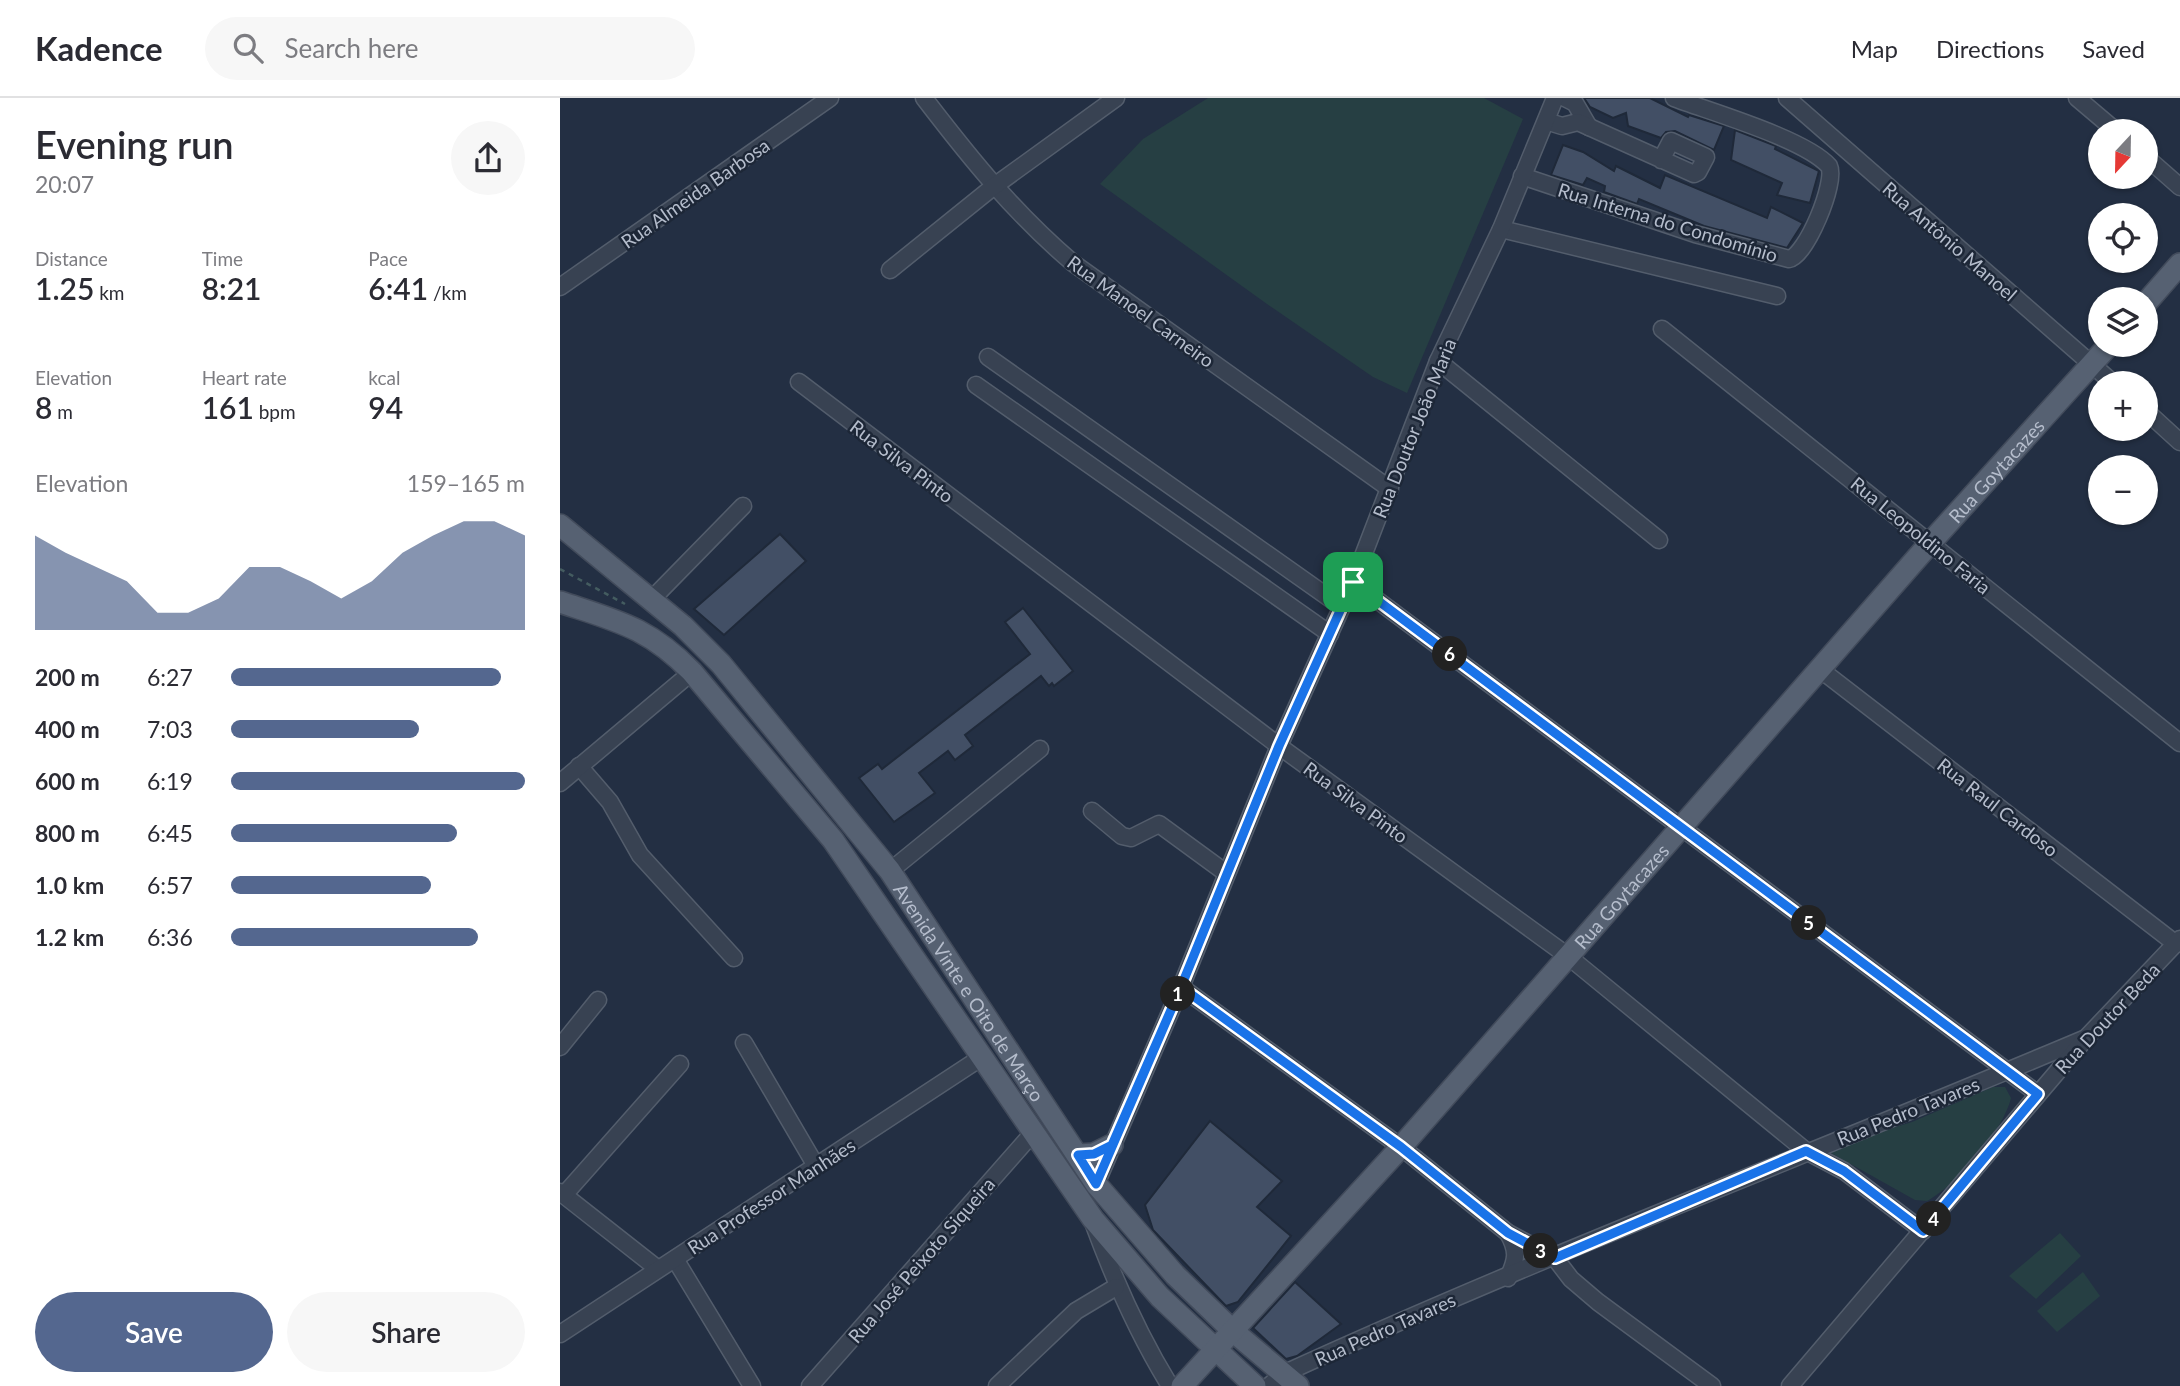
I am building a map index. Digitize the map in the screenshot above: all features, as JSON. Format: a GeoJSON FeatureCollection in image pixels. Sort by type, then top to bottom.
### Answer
{"type":"FeatureCollection","features":[{"type":"Feature","properties":{"kind":"main road"},"geometry":{"type":"LineString","coordinates":[[2158,289],[2180,264]]}},
{"type":"Feature","properties":{"kind":"main road","name":"Rua Goytacazes"},"geometry":{"type":"LineString","coordinates":[[1182,1386],[1401,1147],[1931,542],[2098,357]]}},
{"type":"Feature","properties":{"kind":"main road","name":"Avenida Vinte e Oito de Março"},"geometry":{"type":"LineString","coordinates":[[560,525],[649,596],[721,664],[890,872],[1096,1184],[1175,1275],[1283,1382]]}},
{"type":"Feature","properties":{"kind":"main road"},"geometry":{"type":"LineString","coordinates":[[560,540],[623,590],[649,596]]}},
{"type":"Feature","properties":{"kind":"main road","name":"Avenida Vinte e Oito de Março"},"geometry":{"type":"LineString","coordinates":[[564,605],[613,618],[643,632],[670,650],[692,672],[833,840],[1032,1134],[1093,1219],[1160,1297],[1214,1351],[1255,1386]]}},
{"type":"Feature","properties":{"kind":"main road"},"geometry":{"type":"LineString","coordinates":[[1078,1155],[1094,1154],[1112,1145]]}},
{"type":"Feature","properties":{"kind":"main road"},"geometry":{"type":"LineString","coordinates":[[1093,1219],[1090,1205],[1096,1184]]}},
{"type":"Feature","properties":{"kind":"street","name":"Rua Almeida Barbosa"},"geometry":{"type":"LineString","coordinates":[[560,288],[830,98]]}},
{"type":"Feature","properties":{"kind":"street","name":"Rua Manoel Carneiro"},"geometry":{"type":"LineString","coordinates":[[924,98],[993,187],[1034,230],[1073,263],[1390,489]]}},
{"type":"Feature","properties":{"kind":"street"},"geometry":{"type":"LineString","coordinates":[[890,270],[993,187],[1116,98]]}},
{"type":"Feature","properties":{"kind":"street","name":"Rua Doutor João Maria"},"geometry":{"type":"LineString","coordinates":[[1096,1184],[1181,987],[1279,746],[1353,582],[1438,361],[1500,229],[1555,98]]}},
{"type":"Feature","properties":{"kind":"street"},"geometry":{"type":"LineString","coordinates":[[1565,98],[1575,103],[1590,128]]}},
{"type":"Feature","properties":{"kind":"street","name":"Rua Interna do Condomínio"},"geometry":{"type":"LineString","coordinates":[[1522,176],[1695,234],[1789,259],[1795,258],[1802,250],[1828,193],[1832,178],[1829,166],[1812,153],[1772,135],[1674,98]]}},
{"type":"Feature","properties":{"kind":"street","name":"Rua Antônio Manoel"},"geometry":{"type":"LineString","coordinates":[[1787,98],[2099,371]]}},
{"type":"Feature","properties":{"kind":"street"},"geometry":{"type":"LineString","coordinates":[[2077,98],[2102,119]]}},
{"type":"Feature","properties":{"kind":"street"},"geometry":{"type":"LineString","coordinates":[[1546,121],[1566,126],[1572,121],[1661,160]]}},
{"type":"Feature","properties":{"kind":"street"},"geometry":{"type":"LineString","coordinates":[[2158,168],[2180,187]]}},
{"type":"Feature","properties":{"kind":"street"},"geometry":{"type":"LineString","coordinates":[[1500,229],[1777,296]]}},
{"type":"Feature","properties":{"kind":"street","name":"Rua Leopoldino Faria"},"geometry":{"type":"LineString","coordinates":[[1662,329],[2180,743]]}},
{"type":"Feature","properties":{"kind":"street"},"geometry":{"type":"LineString","coordinates":[[988,357],[1342,607]]}},
{"type":"Feature","properties":{"kind":"street"},"geometry":{"type":"LineString","coordinates":[[1438,361],[1659,540]]}},
{"type":"Feature","properties":{"kind":"street","name":"Rua Silva Pinto"},"geometry":{"type":"LineString","coordinates":[[799,382],[1279,746],[1569,957],[1806,1151],[1844,1171],[1923,1231]]}},
{"type":"Feature","properties":{"kind":"street"},"geometry":{"type":"LineString","coordinates":[[976,386],[1330,634]]}},
{"type":"Feature","properties":{"kind":"street"},"geometry":{"type":"LineString","coordinates":[[2158,422],[2180,442]]}},
{"type":"Feature","properties":{"kind":"street"},"geometry":{"type":"LineString","coordinates":[[649,596],[743,506]]}},
{"type":"Feature","properties":{"kind":"street"},"geometry":{"type":"LineString","coordinates":[[1353,582],[2038,1094]]}},
{"type":"Feature","properties":{"kind":"street","name":"Rua Raul Cardoso"},"geometry":{"type":"LineString","coordinates":[[1821,670],[2178,941]]}},
{"type":"Feature","properties":{"kind":"street"},"geometry":{"type":"LineString","coordinates":[[560,783],[692,672]]}},
{"type":"Feature","properties":{"kind":"street"},"geometry":{"type":"LineString","coordinates":[[890,872],[1040,749]]}},
{"type":"Feature","properties":{"kind":"street"},"geometry":{"type":"LineString","coordinates":[[579,766],[610,802],[640,855],[734,958]]}},
{"type":"Feature","properties":{"kind":"street"},"geometry":{"type":"LineString","coordinates":[[1092,811],[1122,836],[1131,838],[1159,824],[1226,873]]}},
{"type":"Feature","properties":{"kind":"street","name":"Rua Doutor Beda"},"geometry":{"type":"LineString","coordinates":[[1790,1386],[2086,1038],[2178,941]]}},
{"type":"Feature","properties":{"kind":"street"},"geometry":{"type":"LineString","coordinates":[[1181,987],[1401,1147],[1508,1233],[1555,1258],[1571,1279],[1598,1302],[1712,1386]]}},
{"type":"Feature","properties":{"kind":"street"},"geometry":{"type":"LineString","coordinates":[[560,1047],[598,1000]]}},
{"type":"Feature","properties":{"kind":"street","name":"Rua Pedro Tavares"},"geometry":{"type":"LineString","coordinates":[[1283,1382],[1439,1303],[1508,1278],[1806,1151],[2086,1038]]}},
{"type":"Feature","properties":{"kind":"street"},"geometry":{"type":"LineString","coordinates":[[744,1043],[817,1166]]}},
{"type":"Feature","properties":{"kind":"street","name":"Rua Professor Manhães"},"geometry":{"type":"LineString","coordinates":[[560,1334],[982,1057]]}},
{"type":"Feature","properties":{"kind":"street"},"geometry":{"type":"LineString","coordinates":[[658,1269],[562,1194],[680,1063]]}},
{"type":"Feature","properties":{"kind":"street","name":"Rua José Peixoto Siqueira"},"geometry":{"type":"LineString","coordinates":[[810,1386],[1032,1134]]}},
{"type":"Feature","properties":{"kind":"street"},"geometry":{"type":"LineString","coordinates":[[1838,1139],[1839,1158],[1844,1171]]}},
{"type":"Feature","properties":{"kind":"street"},"geometry":{"type":"LineString","coordinates":[[1093,1219],[1116,1287],[1141,1338],[1170,1386]]}},
{"type":"Feature","properties":{"kind":"street"},"geometry":{"type":"LineString","coordinates":[[1508,1233],[1516,1248],[1516,1261],[1508,1278]]}},
{"type":"Feature","properties":{"kind":"street"},"geometry":{"type":"LineString","coordinates":[[675,1259],[752,1386]]}},
{"type":"Feature","properties":{"kind":"street"},"geometry":{"type":"LineString","coordinates":[[997,1386],[1058,1326],[1116,1287]]}},
{"type":"Feature","properties":{"kind":"green space"},"geometry":{"type":"Polygon","coordinates":[[[1208,98],[1484,98],[1523,119],[1407,393],[1373,377],[1100,184],[1143,139],[1208,98]]]}},
{"type":"Feature","properties":{"kind":"green space"},"geometry":{"type":"Polygon","coordinates":[[[1993,1087],[2005,1087],[2011,1098],[1999,1126],[1965,1170],[1927,1201],[1915,1200],[1824,1149],[1912,1122],[1993,1087]]]}},
{"type":"Feature","properties":{"kind":"green space"},"geometry":{"type":"Polygon","coordinates":[[[2060,1233],[2081,1256],[2036,1299],[2009,1276],[2060,1233]]]}},
{"type":"Feature","properties":{"kind":"green space"},"geometry":{"type":"Polygon","coordinates":[[[2083,1272],[2100,1296],[2057,1332],[2037,1311],[2083,1272]]]}},
{"type":"Feature","properties":{"kind":"building"},"geometry":{"type":"Polygon","coordinates":[[[1584,98],[1650,98],[1688,117],[1689,115],[1724,126],[1714,150],[1675,131],[1666,132],[1661,138],[1628,126],[1626,113],[1613,118],[1590,107],[1584,98]]]}},
{"type":"Feature","properties":{"kind":"building"},"geometry":{"type":"Polygon","coordinates":[[[1735,130],[1776,146],[1775,149],[1819,171],[1810,203],[1777,195],[1782,183],[1731,160],[1735,130]]]}},
{"type":"Feature","properties":{"kind":"building"},"geometry":{"type":"Polygon","coordinates":[[[1563,145],[1583,152],[1614,171],[1616,166],[1660,188],[1665,175],[1767,218],[1771,207],[1803,223],[1787,248],[1704,226],[1639,199],[1637,204],[1604,192],[1605,186],[1587,178],[1583,185],[1551,175],[1563,145]]]}},
{"type":"Feature","properties":{"kind":"building"},"geometry":{"type":"Polygon","coordinates":[[[780,534],[806,561],[724,635],[694,609],[780,534]]]}},
{"type":"Feature","properties":{"kind":"building"},"geometry":{"type":"Polygon","coordinates":[[[1023,608],[1073,671],[1054,686],[1052,683],[1049,686],[1041,676],[965,735],[973,746],[955,760],[948,751],[919,773],[935,793],[894,822],[859,778],[878,764],[882,769],[1030,654],[1005,622],[1023,608]]]}},
{"type":"Feature","properties":{"kind":"building"},"geometry":{"type":"Polygon","coordinates":[[[1210,1121],[1282,1181],[1257,1207],[1291,1236],[1238,1302],[1226,1306],[1153,1230],[1145,1205],[1210,1121]]]}},
{"type":"Feature","properties":{"kind":"building"},"geometry":{"type":"Polygon","coordinates":[[[1295,1282],[1341,1324],[1297,1356],[1286,1359],[1253,1328],[1295,1282]]]}},
{"type":"Feature","properties":{"kind":"route"},"geometry":{"type":"LineString","coordinates":[[1353,582],[1279,746],[1181,987],[1096,1184],[1078,1155],[1094,1154],[1112,1145],[1181,987],[1401,1147],[1508,1233],[1555,1258],[1806,1151],[1844,1171],[1923,1231],[2038,1094],[1353,582]]}}]}
